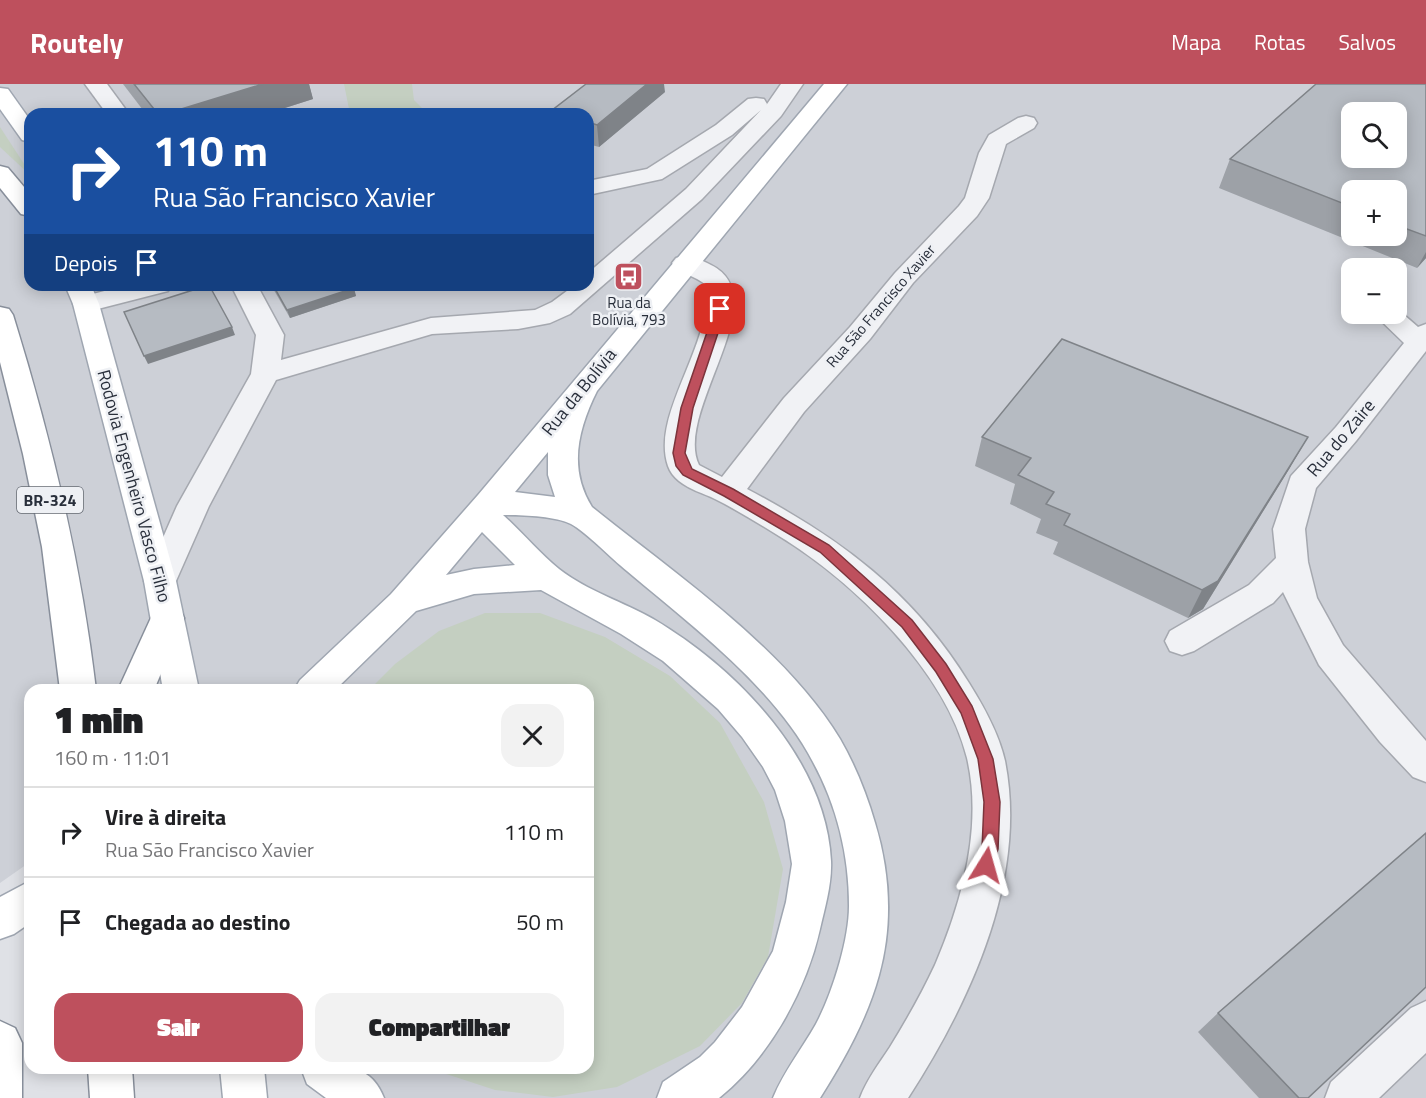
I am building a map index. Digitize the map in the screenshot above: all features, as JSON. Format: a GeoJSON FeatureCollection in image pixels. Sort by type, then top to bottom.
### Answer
{"type":"FeatureCollection","features":[{"type":"Feature","properties":{"kind":"main road","name":"Rua da Bolívia"},"geometry":{"type":"LineString","coordinates":[[318,684],[403,603],[836,84]]}},
{"type":"Feature","properties":{"kind":"main road"},"geometry":{"type":"LineString","coordinates":[[0,94],[24,127]]}},
{"type":"Feature","properties":{"kind":"main road"},"geometry":{"type":"LineString","coordinates":[[0,173],[24,202]]}},
{"type":"Feature","properties":{"kind":"main road","name":"Rodovia Engenheiro Vasco Filho"},"geometry":{"type":"LineString","coordinates":[[82,294],[160,581],[180,684]]}},
{"type":"Feature","properties":{"kind":"main road","name":"BR-324"},"geometry":{"type":"LineString","coordinates":[[0,315],[23,391],[49,494],[77,684]]}},
{"type":"Feature","properties":{"kind":"main road"},"geometry":{"type":"LineString","coordinates":[[586,384],[570,416],[563,443],[562,469],[567,490],[581,514],[730,638],[801,712],[827,751],[849,799],[865,853],[869,908],[858,975],[832,1038],[795,1098]]}},
{"type":"Feature","properties":{"kind":"main road"},"geometry":{"type":"LineString","coordinates":[[485,507],[523,503],[581,514]]}},
{"type":"Feature","properties":{"kind":"main road"},"geometry":{"type":"LineString","coordinates":[[485,507],[548,578],[644,630],[692,663],[737,705],[768,740],[789,780],[805,822],[811,859],[807,899],[791,958],[770,1005],[734,1057],[688,1094],[679,1098]]}},
{"type":"Feature","properties":{"kind":"main road"},"geometry":{"type":"LineString","coordinates":[[403,603],[468,581],[511,577],[548,578]]}},
{"type":"Feature","properties":{"kind":"main road"},"geometry":{"type":"LineString","coordinates":[[139,684],[167,618]]}},
{"type":"Feature","properties":{"kind":"main road"},"geometry":{"type":"LineString","coordinates":[[0,920],[24,904]]}},
{"type":"Feature","properties":{"kind":"main road"},"geometry":{"type":"LineString","coordinates":[[0,1043],[0,1098]]}},
{"type":"Feature","properties":{"kind":"main road"},"geometry":{"type":"LineString","coordinates":[[110,1074],[112,1098]]}},
{"type":"Feature","properties":{"kind":"main road"},"geometry":{"type":"LineString","coordinates":[[243,1074],[245,1098]]}},
{"type":"Feature","properties":{"kind":"main road"},"geometry":{"type":"LineString","coordinates":[[331,1074],[362,1098]]}},
{"type":"Feature","properties":{"kind":"street"},"geometry":{"type":"LineString","coordinates":[[96,84],[114,108]]}},
{"type":"Feature","properties":{"kind":"street"},"geometry":{"type":"LineString","coordinates":[[594,187],[654,174],[724,130],[781,84]]}},
{"type":"Feature","properties":{"kind":"street"},"geometry":{"type":"LineString","coordinates":[[594,282],[694,194],[773,111],[792,84]]}},
{"type":"Feature","properties":{"kind":"street","name":"Rua São Francisco Xavier"},"geometry":{"type":"LineString","coordinates":[[728,492],[794,405],[860,333],[903,278],[978,198],[990,153],[997,140],[1026,123]]}},
{"type":"Feature","properties":{"kind":"street"},"geometry":{"type":"LineString","coordinates":[[685,263],[711,276],[720,286],[722,298],[716,327],[687,408],[680,459],[688,472],[728,492],[824,548],[907,624],[941,668],[967,711],[985,759],[992,813],[990,849],[980,897],[967,936],[931,1018],[882,1098]]}},
{"type":"Feature","properties":{"kind":"street"},"geometry":{"type":"LineString","coordinates":[[82,294],[108,291]]}},
{"type":"Feature","properties":{"kind":"street"},"geometry":{"type":"LineString","coordinates":[[160,581],[194,506],[265,374],[270,335],[247,291]]}},
{"type":"Feature","properties":{"kind":"street"},"geometry":{"type":"LineString","coordinates":[[265,374],[431,326],[518,321],[541,317],[561,308],[583,291]]}},
{"type":"Feature","properties":{"kind":"street"},"geometry":{"type":"LineString","coordinates":[[1403,324],[1423,337]]}},
{"type":"Feature","properties":{"kind":"street","name":"Rua do Zaire"},"geometry":{"type":"LineString","coordinates":[[1423,337],[1346,434],[1302,484],[1289,529],[1292,562],[1301,599],[1331,655],[1393,731],[1426,766]]}},
{"type":"Feature","properties":{"kind":"street"},"geometry":{"type":"LineString","coordinates":[[1182,641],[1261,594],[1292,562]]}},
{"type":"Feature","properties":{"kind":"street"},"geometry":{"type":"LineString","coordinates":[[1347,1098],[1426,1023]]}},
{"type":"Feature","properties":{"kind":"shaded area"},"geometry":{"type":"Polygon","coordinates":[[[0,84],[1426,84],[1426,1098],[370,1098],[365,1074],[594,1074],[594,684],[24,684],[24,866],[0,883],[0,84]]]}},
{"type":"Feature","properties":{"kind":"green space"},"geometry":{"type":"Polygon","coordinates":[[[344,84],[412,84],[414,100],[422,108],[349,108],[344,84]]]}},
{"type":"Feature","properties":{"kind":"green space"},"geometry":{"type":"Polygon","coordinates":[[[0,127],[24,164],[24,169],[0,147],[0,127]]]}},
{"type":"Feature","properties":{"kind":"green space"},"geometry":{"type":"Polygon","coordinates":[[[485,613],[540,613],[605,637],[670,676],[720,723],[764,802],[783,869],[768,957],[742,1003],[700,1046],[617,1087],[553,1097],[495,1090],[446,1074],[594,1074],[594,684],[375,684],[395,664],[439,631],[485,613]]]}},
{"type":"Feature","properties":{"kind":"building"},"geometry":{"type":"Polygon","coordinates":[[[134,84],[263,84],[185,108],[153,108],[134,84]]]}},
{"type":"Feature","properties":{"kind":"building"},"geometry":{"type":"Polygon","coordinates":[[[586,84],[647,84],[597,125],[594,124],[594,108],[555,108],[586,84]]]}},
{"type":"Feature","properties":{"kind":"building"},"geometry":{"type":"Polygon","coordinates":[[[1316,84],[1426,84],[1426,236],[1407,229],[1407,180],[1341,180],[1341,203],[1230,159],[1316,84]]]}},
{"type":"Feature","properties":{"kind":"building"},"geometry":{"type":"Polygon","coordinates":[[[190,291],[212,291],[232,327],[144,356],[124,312],[190,291]]]}},
{"type":"Feature","properties":{"kind":"building"},"geometry":{"type":"Polygon","coordinates":[[[276,291],[345,291],[287,310],[276,291]]]}},
{"type":"Feature","properties":{"kind":"building"},"geometry":{"type":"Polygon","coordinates":[[[1062,339],[1308,437],[1218,581],[1202,590],[1064,525],[1070,514],[1046,504],[1054,492],[1018,475],[1031,458],[982,437],[1062,339]]]}},
{"type":"Feature","properties":{"kind":"building"},"geometry":{"type":"Polygon","coordinates":[[[1426,833],[1426,987],[1308,1098],[1299,1098],[1218,1013],[1426,833]]]}},
{"type":"Feature","properties":{"kind":"place","name":"Rua da Bolívia, 793"},"geometry":{"type":"Point","coordinates":[629,276]}},
{"type":"Feature","properties":{"kind":"route"},"geometry":{"type":"LineString","coordinates":[[720,309],[716,327],[687,408],[679,453],[683,466],[688,472],[728,492],[824,548],[864,582],[907,624],[941,668],[967,711],[985,759],[992,802],[990,849],[986,865]]}}]}
